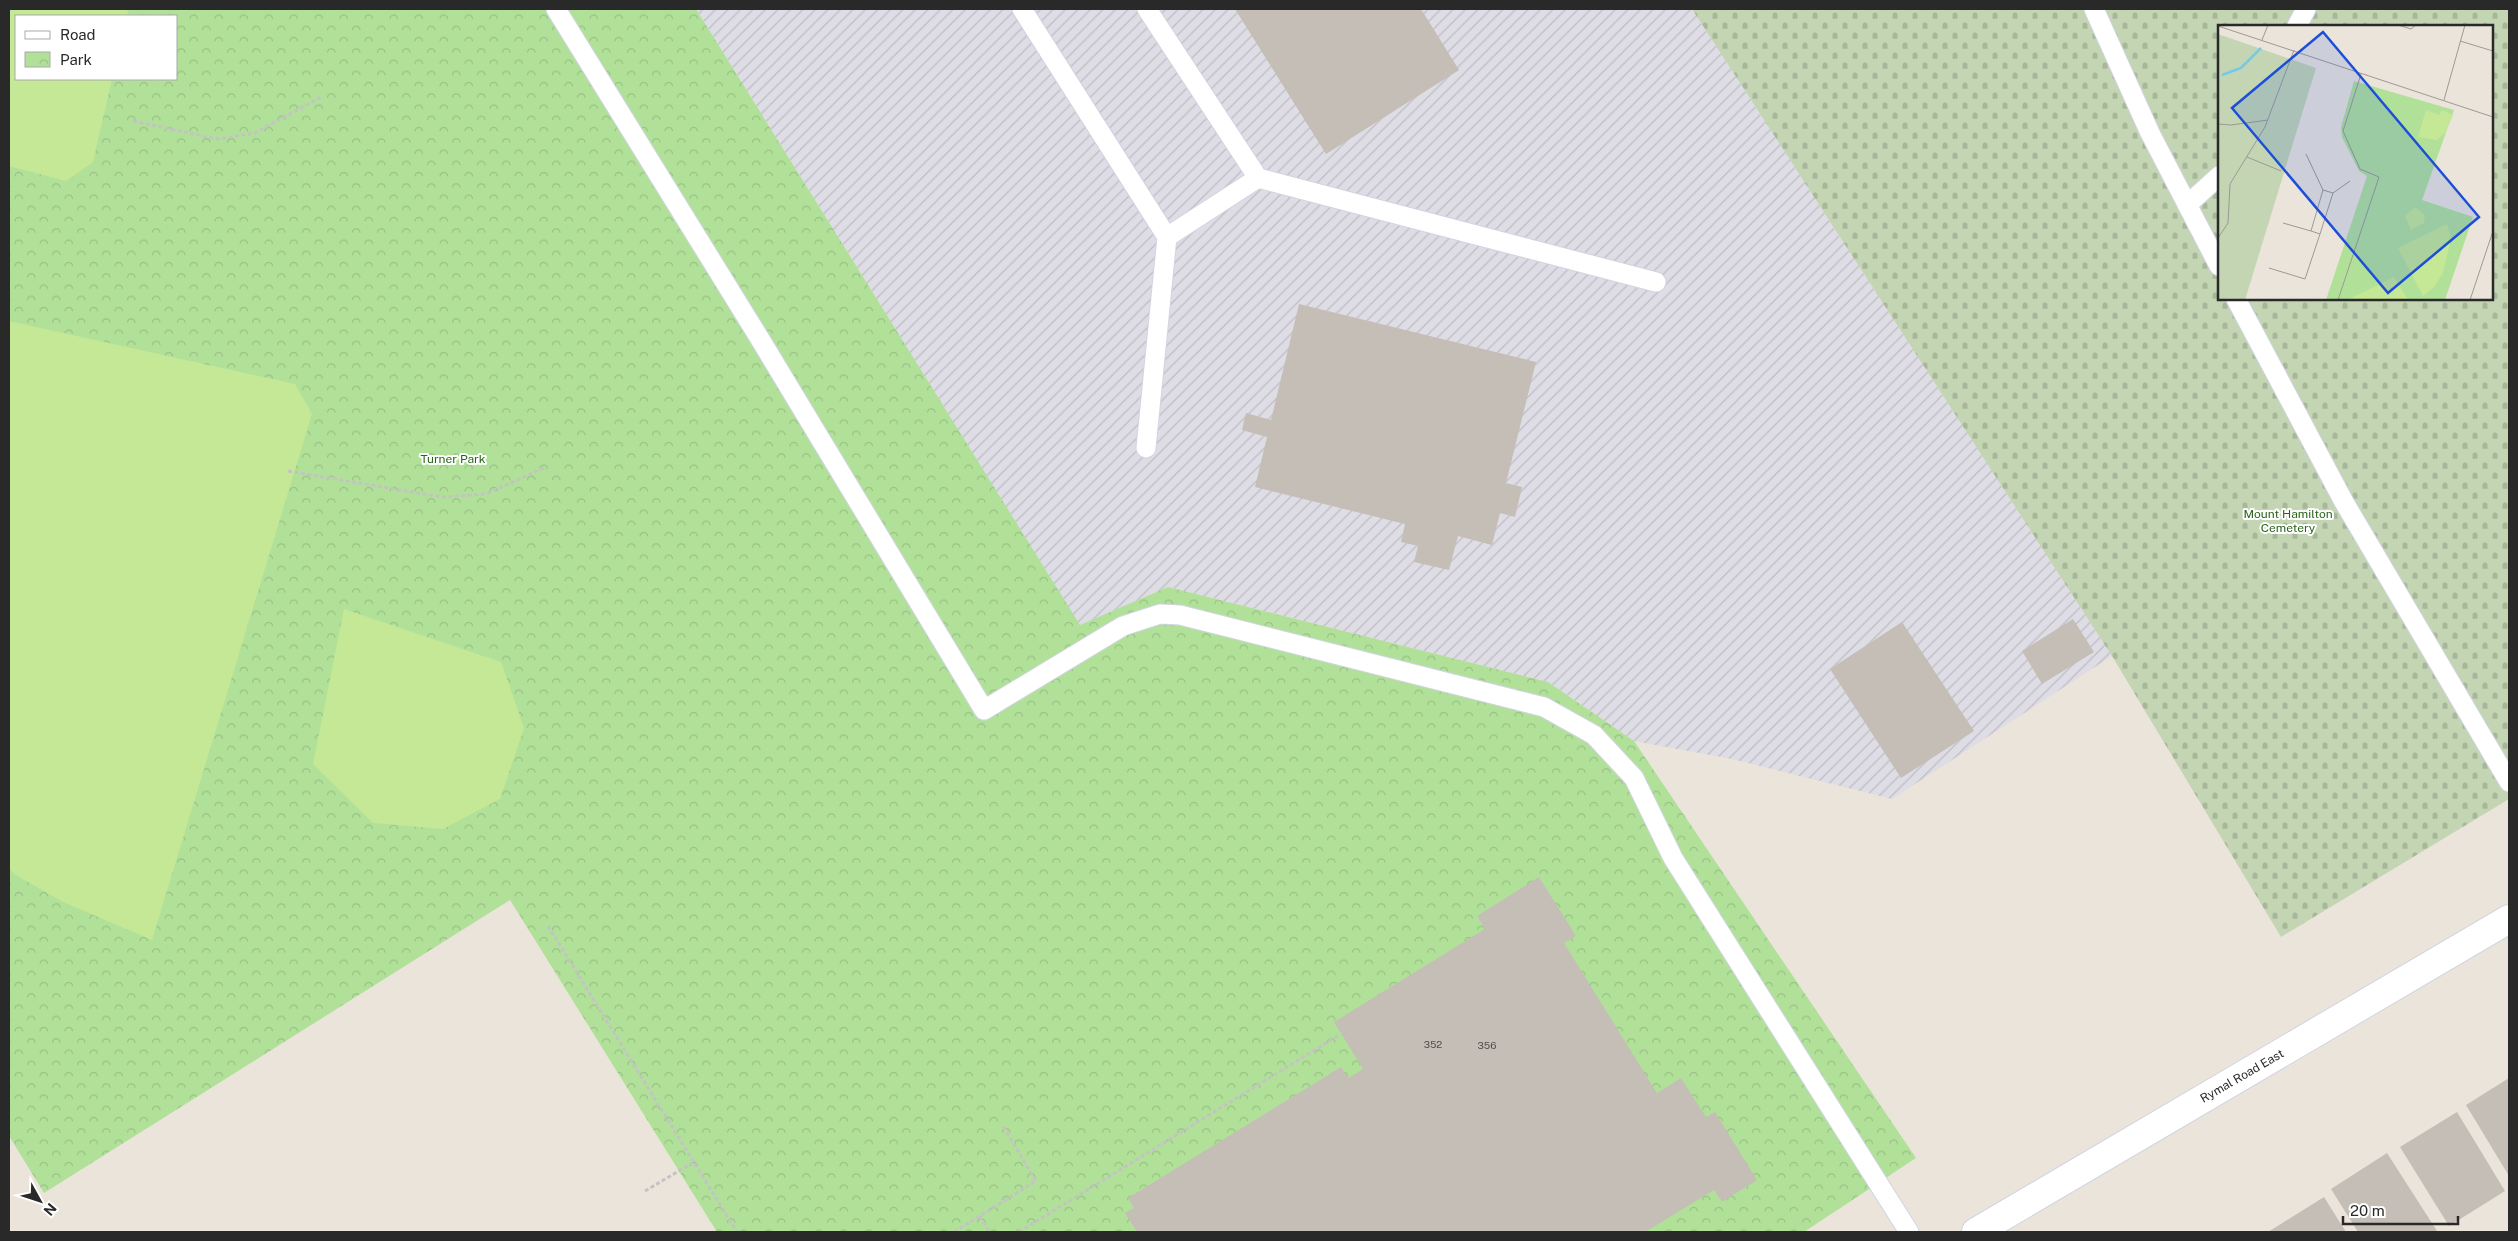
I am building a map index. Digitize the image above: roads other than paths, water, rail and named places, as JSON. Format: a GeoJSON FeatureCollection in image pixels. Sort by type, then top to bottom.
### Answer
{"type":"FeatureCollection","features":[{"type":"Feature","properties":{"kind":"main road","name":"Rymal Road East"},"geometry":{"type":"LineString","coordinates":[[1976,1232],[2509,919]]}},
{"type":"Feature","properties":{"kind":"lane"},"geometry":{"type":"LineString","coordinates":[[556,9],[760,339],[984,710],[1123,626],[1160,614],[1180,615],[1544,707],[1586,730],[1594,735],[1634,778],[1673,858],[1909,1232]]}},
{"type":"Feature","properties":{"kind":"lane"},"geometry":{"type":"LineString","coordinates":[[1022,9],[1167,237],[1146,448]]}},
{"type":"Feature","properties":{"kind":"lane"},"geometry":{"type":"LineString","coordinates":[[1147,9],[1258,178],[1656,282]]}},
{"type":"Feature","properties":{"kind":"lane"},"geometry":{"type":"LineString","coordinates":[[2094,9],[2150,133],[2218,264]]}},
{"type":"Feature","properties":{"kind":"lane"},"geometry":{"type":"LineString","coordinates":[[2298,25],[2306,9]]}},
{"type":"Feature","properties":{"kind":"lane"},"geometry":{"type":"LineString","coordinates":[[2187,205],[2218,177]]}},
{"type":"Feature","properties":{"kind":"lane"},"geometry":{"type":"LineString","coordinates":[[1167,237],[1258,178]]}},
{"type":"Feature","properties":{"kind":"lane"},"geometry":{"type":"LineString","coordinates":[[2237,300],[2344,502],[2509,782]]}},
{"type":"Feature","properties":{"kind":"park label","name":"Turner Park"},"geometry":{"type":"Point","coordinates":[453,459]}},
{"type":"Feature","properties":{"kind":"park label","name":"Mount Hamilton Cemetery"},"geometry":{"type":"Point","coordinates":[2288,521]}}]}
